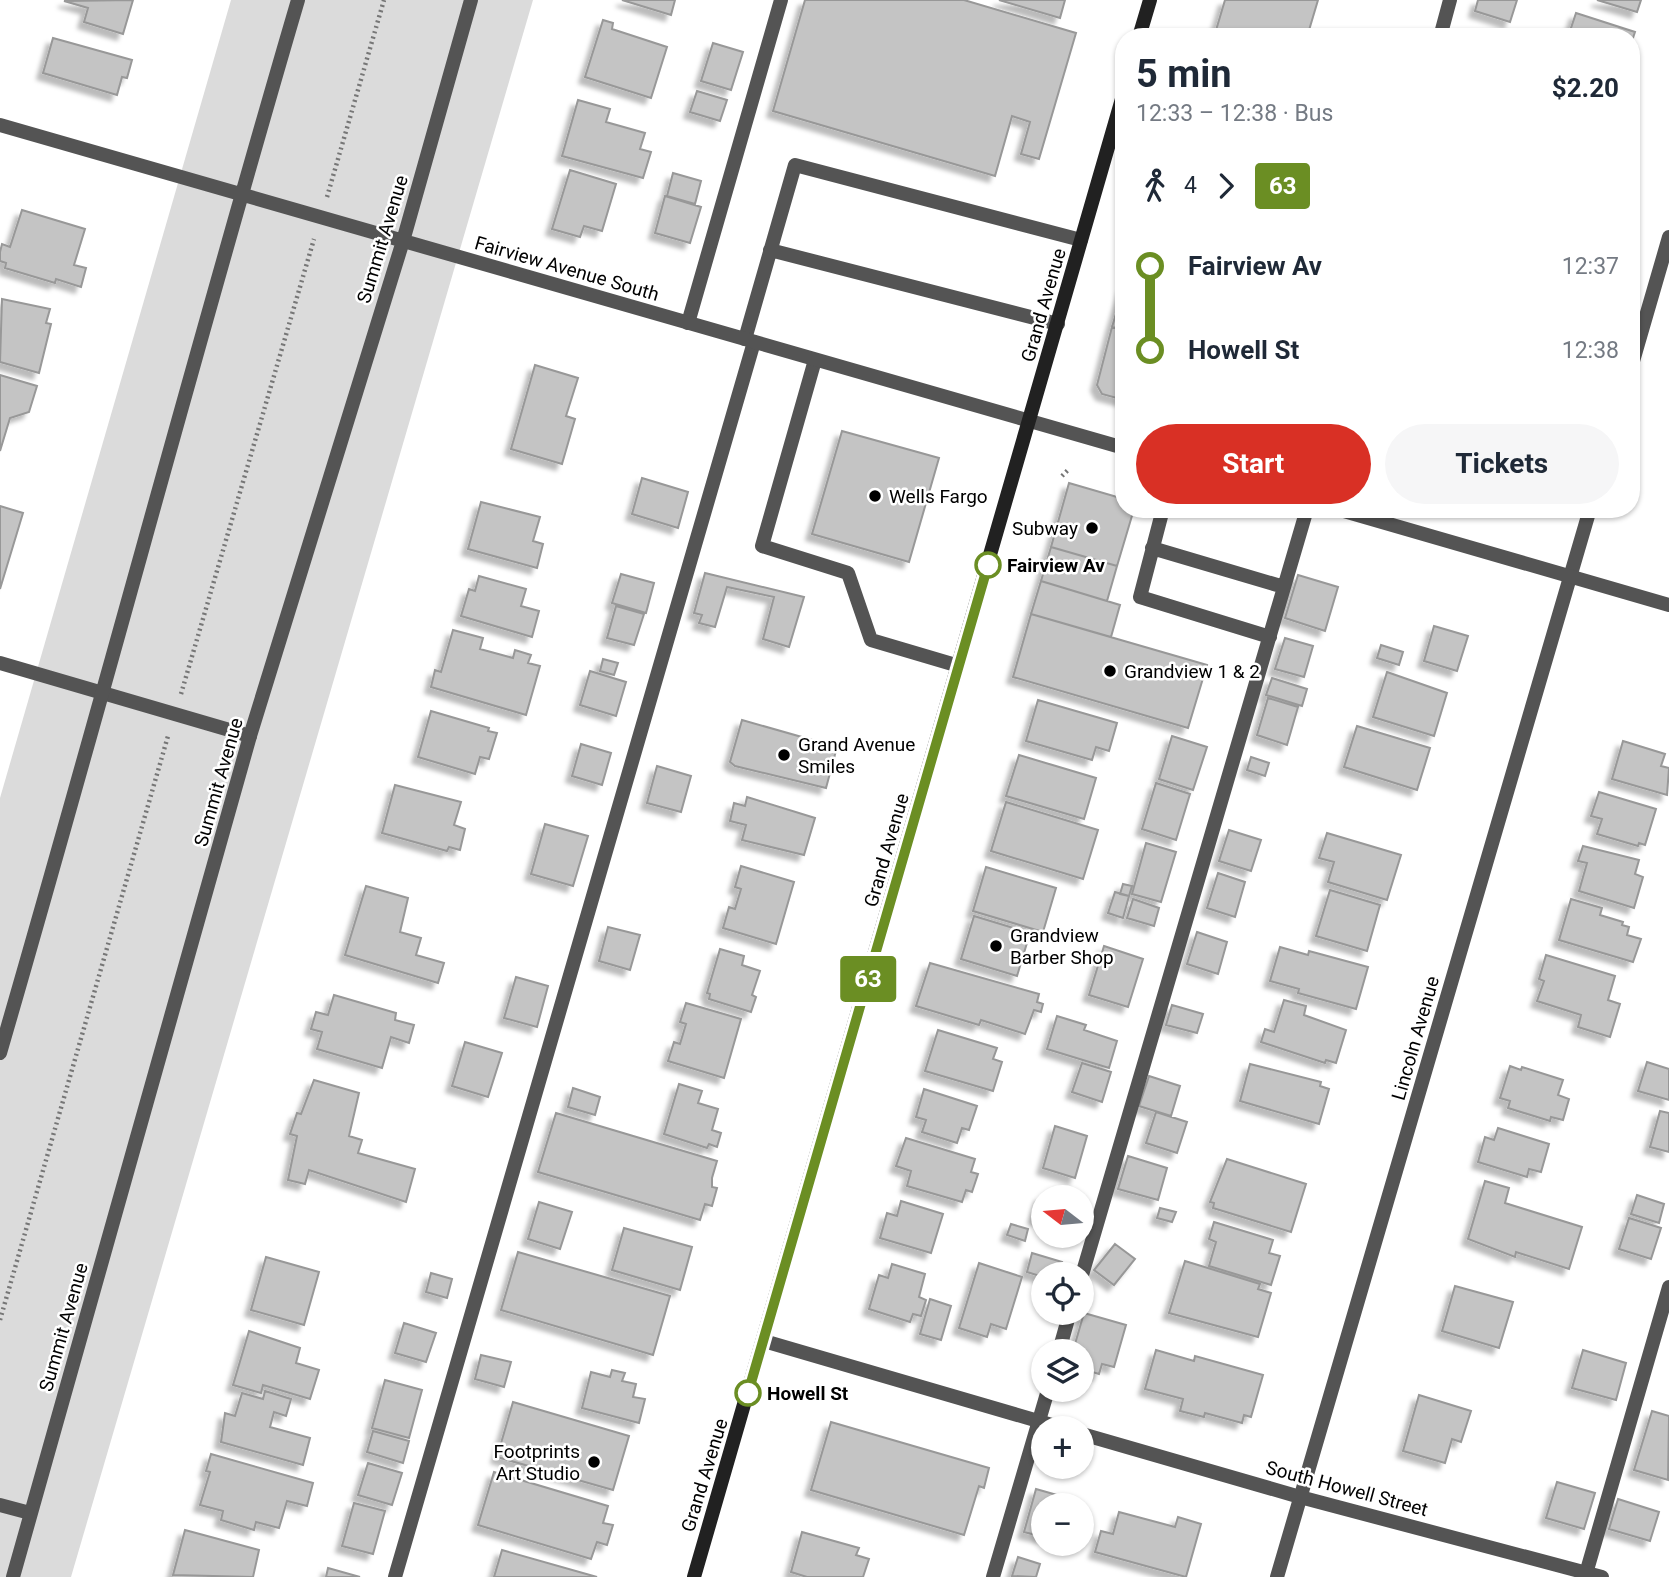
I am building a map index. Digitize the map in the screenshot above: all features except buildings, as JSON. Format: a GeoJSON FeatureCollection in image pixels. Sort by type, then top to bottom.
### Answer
{"type":"FeatureCollection","features":[{"type":"Feature","properties":{"kind":"main road"},"geometry":{"type":"LineString","coordinates":[[1142,28],[1150,0]]}},
{"type":"Feature","properties":{"kind":"main road","name":"Grand Avenue"},"geometry":{"type":"LineString","coordinates":[[694,1577],[1115,123]]}},
{"type":"Feature","properties":{"kind":"street"},"geometry":{"type":"LineString","coordinates":[[0,1053],[298,0]]}},
{"type":"Feature","properties":{"kind":"street","name":"Summit Avenue"},"geometry":{"type":"LineString","coordinates":[[13,1577],[250,736],[403,241],[471,0]]}},
{"type":"Feature","properties":{"kind":"street"},"geometry":{"type":"LineString","coordinates":[[688,323],[781,0]]}},
{"type":"Feature","properties":{"kind":"street"},"geometry":{"type":"LineString","coordinates":[[1442,28],[1450,0]]}},
{"type":"Feature","properties":{"kind":"street","name":"Fairview Avenue South"},"geometry":{"type":"LineString","coordinates":[[0,125],[1115,445]]}},
{"type":"Feature","properties":{"kind":"street"},"geometry":{"type":"LineString","coordinates":[[395,1577],[750,341],[771,250],[795,165],[1081,240]]}},
{"type":"Feature","properties":{"kind":"street"},"geometry":{"type":"LineString","coordinates":[[1640,337],[1669,237]]}},
{"type":"Feature","properties":{"kind":"street"},"geometry":{"type":"LineString","coordinates":[[771,250],[1058,324]]}},
{"type":"Feature","properties":{"kind":"street"},"geometry":{"type":"LineString","coordinates":[[815,360],[762,546],[848,573],[871,640],[959,666]]}},
{"type":"Feature","properties":{"kind":"street"},"geometry":{"type":"LineString","coordinates":[[1161,518],[1140,597],[1270,637]]}},
{"type":"Feature","properties":{"kind":"street"},"geometry":{"type":"LineString","coordinates":[[1086,1262],[1304,518]]}},
{"type":"Feature","properties":{"kind":"street"},"geometry":{"type":"LineString","coordinates":[[1368,518],[1669,605]]}},
{"type":"Feature","properties":{"kind":"street","name":"Lincoln Avenue"},"geometry":{"type":"LineString","coordinates":[[1277,1577],[1587,518]]}},
{"type":"Feature","properties":{"kind":"street"},"geometry":{"type":"LineString","coordinates":[[1153,548],[1284,587]]}},
{"type":"Feature","properties":{"kind":"street"},"geometry":{"type":"LineString","coordinates":[[0,663],[250,736]]}},
{"type":"Feature","properties":{"kind":"street"},"geometry":{"type":"LineString","coordinates":[[1586,1575],[1669,1287]]}},
{"type":"Feature","properties":{"kind":"street"},"geometry":{"type":"LineString","coordinates":[[764,1341],[1031,1419]]}},
{"type":"Feature","properties":{"kind":"street","name":"South Howell Street"},"geometry":{"type":"LineString","coordinates":[[1094,1437],[1300,1497],[1586,1575],[1602,1577]]}},
{"type":"Feature","properties":{"kind":"street"},"geometry":{"type":"LineString","coordinates":[[993,1577],[1031,1448]]}},
{"type":"Feature","properties":{"kind":"street"},"geometry":{"type":"LineString","coordinates":[[0,1505],[30,1513]]}},
{"type":"Feature","properties":{"kind":"path"},"geometry":{"type":"LineString","coordinates":[[0,1320],[384,0]]}},
{"type":"Feature","properties":{"kind":"path"},"geometry":{"type":"LineString","coordinates":[[1062,476],[1068,470]]}},
{"type":"Feature","properties":{"kind":"shaded area"},"geometry":{"type":"Polygon","coordinates":[[[231,0],[533,0],[71,1577],[0,1577],[0,798],[231,0]]]}},
{"type":"Feature","properties":{"kind":"bus line","name":"63"},"geometry":{"type":"LineString","coordinates":[[748,1393],[988,565]]}},
{"type":"Feature","properties":{"kind":"place","name":"Wells Fargo"},"geometry":{"type":"Point","coordinates":[875,496]}},
{"type":"Feature","properties":{"kind":"place","name":"Subway"},"geometry":{"type":"Point","coordinates":[1092,528]}},
{"type":"Feature","properties":{"kind":"place","name":"Fairview Av"},"geometry":{"type":"Point","coordinates":[988,565]}},
{"type":"Feature","properties":{"kind":"place","name":"Grandview 1 & 2"},"geometry":{"type":"Point","coordinates":[1110,671]}},
{"type":"Feature","properties":{"kind":"place","name":"Grand Avenue Smiles"},"geometry":{"type":"Point","coordinates":[784,755]}},
{"type":"Feature","properties":{"kind":"place","name":"Grandview Barber Shop"},"geometry":{"type":"Point","coordinates":[996,946]}},
{"type":"Feature","properties":{"kind":"place","name":"Howell St"},"geometry":{"type":"Point","coordinates":[748,1393]}},
{"type":"Feature","properties":{"kind":"place","name":"Footprints Art Studio"},"geometry":{"type":"Point","coordinates":[594,1462]}}]}
